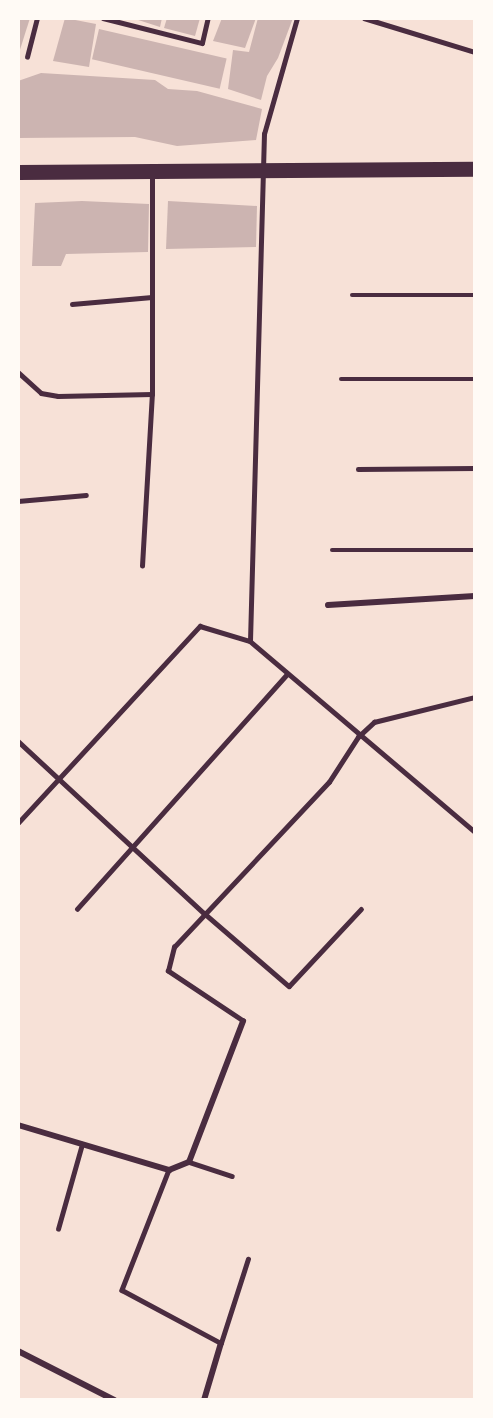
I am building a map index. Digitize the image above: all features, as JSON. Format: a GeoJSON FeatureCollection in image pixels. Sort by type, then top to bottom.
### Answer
{"type":"FeatureCollection","features":[{"type":"Feature","properties":{"kind":"main road"},"geometry":{"type":"LineString","coordinates":[[18,172],[475,169]]}},
{"type":"Feature","properties":{"kind":"street"},"geometry":{"type":"LineString","coordinates":[[328,605],[475,596]]}},
{"type":"Feature","properties":{"kind":"street"},"geometry":{"type":"LineString","coordinates":[[18,1125],[170,1170],[189,1162],[243,1021]]}},
{"type":"Feature","properties":{"kind":"street"},"geometry":{"type":"LineString","coordinates":[[204,1400],[222,1343]]}},
{"type":"Feature","properties":{"kind":"street"},"geometry":{"type":"LineString","coordinates":[[18,1351],[114,1400]]}},
{"type":"Feature","properties":{"kind":"lane"},"geometry":{"type":"LineString","coordinates":[[27,57],[37,18]]}},
{"type":"Feature","properties":{"kind":"lane"},"geometry":{"type":"LineString","coordinates":[[103,18],[124,21],[202,43],[208,18]]}},
{"type":"Feature","properties":{"kind":"lane"},"geometry":{"type":"LineString","coordinates":[[250,641],[264,134],[297,18]]}},
{"type":"Feature","properties":{"kind":"lane"},"geometry":{"type":"LineString","coordinates":[[364,18],[475,52]]}},
{"type":"Feature","properties":{"kind":"lane"},"geometry":{"type":"LineString","coordinates":[[142,566],[152,394],[152,172]]}},
{"type":"Feature","properties":{"kind":"lane"},"geometry":{"type":"LineString","coordinates":[[352,295],[475,295]]}},
{"type":"Feature","properties":{"kind":"lane"},"geometry":{"type":"LineString","coordinates":[[72,304],[152,297]]}},
{"type":"Feature","properties":{"kind":"lane"},"geometry":{"type":"LineString","coordinates":[[18,372],[41,393],[58,396],[152,394]]}},
{"type":"Feature","properties":{"kind":"lane"},"geometry":{"type":"LineString","coordinates":[[341,379],[475,379]]}},
{"type":"Feature","properties":{"kind":"lane"},"geometry":{"type":"LineString","coordinates":[[358,469],[475,468]]}},
{"type":"Feature","properties":{"kind":"lane"},"geometry":{"type":"LineString","coordinates":[[18,501],[86,495]]}},
{"type":"Feature","properties":{"kind":"lane"},"geometry":{"type":"LineString","coordinates":[[332,550],[475,550]]}},
{"type":"Feature","properties":{"kind":"lane"},"geometry":{"type":"LineString","coordinates":[[18,823],[200,626],[250,641],[358,737],[475,832]]}},
{"type":"Feature","properties":{"kind":"lane"},"geometry":{"type":"LineString","coordinates":[[76,909],[287,674]]}},
{"type":"Feature","properties":{"kind":"lane"},"geometry":{"type":"LineString","coordinates":[[243,1021],[168,971],[174,947],[329,782],[358,737],[374,722],[475,698]]}},
{"type":"Feature","properties":{"kind":"lane"},"geometry":{"type":"LineString","coordinates":[[18,741],[204,913],[289,986],[361,909]]}},
{"type":"Feature","properties":{"kind":"lane"},"geometry":{"type":"LineString","coordinates":[[58,1229],[82,1144]]}},
{"type":"Feature","properties":{"kind":"lane"},"geometry":{"type":"LineString","coordinates":[[189,1162],[232,1176]]}},
{"type":"Feature","properties":{"kind":"lane"},"geometry":{"type":"LineString","coordinates":[[170,1170],[122,1290],[222,1343],[248,1259]]}},
{"type":"Feature","properties":{"kind":"building"},"geometry":{"type":"Polygon","coordinates":[[[18,18],[30,18],[18,56],[18,18]]]}},
{"type":"Feature","properties":{"kind":"building"},"geometry":{"type":"Polygon","coordinates":[[[65,18],[96,24],[89,67],[53,61],[65,18]]]}},
{"type":"Feature","properties":{"kind":"building"},"geometry":{"type":"Polygon","coordinates":[[[132,18],[162,18],[160,27],[132,18]]]}},
{"type":"Feature","properties":{"kind":"building"},"geometry":{"type":"Polygon","coordinates":[[[167,18],[200,18],[195,36],[164,28],[167,18]]]}},
{"type":"Feature","properties":{"kind":"building"},"geometry":{"type":"Polygon","coordinates":[[[222,18],[256,18],[245,48],[213,41],[222,18]]]}},
{"type":"Feature","properties":{"kind":"building"},"geometry":{"type":"Polygon","coordinates":[[[258,18],[293,18],[278,58],[267,76],[261,100],[228,89],[233,50],[249,52],[258,18]]]}},
{"type":"Feature","properties":{"kind":"building"},"geometry":{"type":"Polygon","coordinates":[[[99,29],[227,58],[220,89],[92,59],[99,29]]]}},
{"type":"Feature","properties":{"kind":"building"},"geometry":{"type":"Polygon","coordinates":[[[41,73],[155,80],[168,89],[197,91],[262,109],[256,140],[177,146],[135,137],[18,138],[18,81],[41,73]]]}},
{"type":"Feature","properties":{"kind":"building"},"geometry":{"type":"Polygon","coordinates":[[[82,201],[149,204],[148,252],[66,254],[61,266],[32,266],[35,203],[82,201]]]}},
{"type":"Feature","properties":{"kind":"building"},"geometry":{"type":"Polygon","coordinates":[[[168,201],[257,206],[256,247],[166,249],[168,201]]]}}]}
